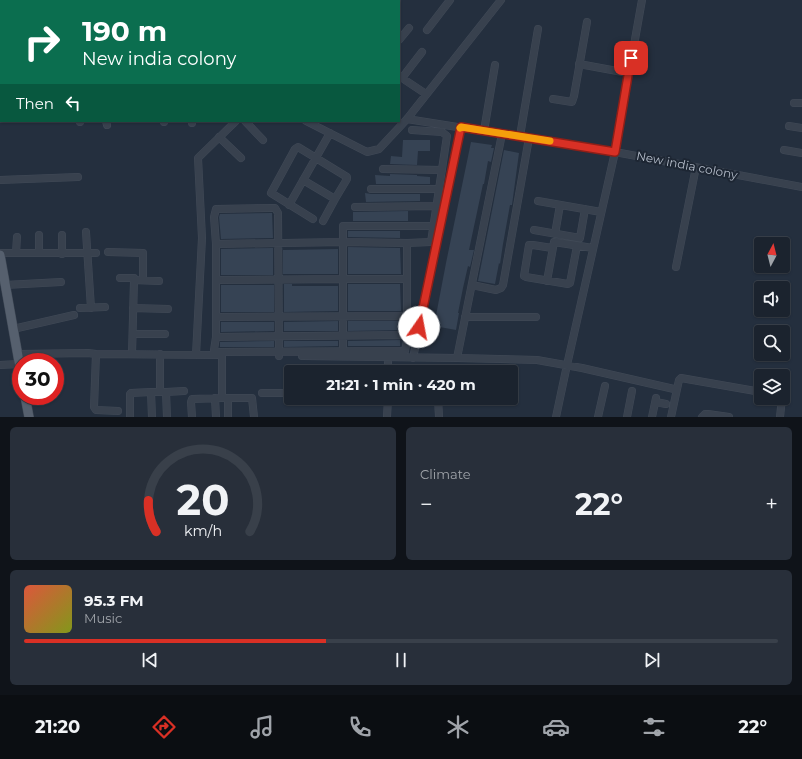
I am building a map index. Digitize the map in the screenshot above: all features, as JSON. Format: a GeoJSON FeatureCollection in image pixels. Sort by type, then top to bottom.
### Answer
{"type":"FeatureCollection","features":[{"type":"Feature","properties":{"kind":"main road"},"geometry":{"type":"LineString","coordinates":[[0,254],[3,280],[18,353]]}},
{"type":"Feature","properties":{"kind":"main road"},"geometry":{"type":"LineString","coordinates":[[27,405],[29,417]]}},
{"type":"Feature","properties":{"kind":"street"},"geometry":{"type":"LineString","coordinates":[[427,30],[450,0]]}},
{"type":"Feature","properties":{"kind":"street"},"geometry":{"type":"LineString","coordinates":[[308,122],[367,152],[379,149],[407,119],[501,0]]}},
{"type":"Feature","properties":{"kind":"street"},"geometry":{"type":"LineString","coordinates":[[556,417],[615,152],[642,0]]}},
{"type":"Feature","properties":{"kind":"street"},"geometry":{"type":"LineString","coordinates":[[553,100],[572,102],[587,22]]}},
{"type":"Feature","properties":{"kind":"street"},"geometry":{"type":"LineString","coordinates":[[400,39],[409,28]]}},
{"type":"Feature","properties":{"kind":"street"},"geometry":{"type":"LineString","coordinates":[[520,136],[538,29]]}},
{"type":"Feature","properties":{"kind":"street"},"geometry":{"type":"LineString","coordinates":[[422,52],[401,77],[426,94]]}},
{"type":"Feature","properties":{"kind":"street"},"geometry":{"type":"LineString","coordinates":[[579,64],[628,73]]}},
{"type":"Feature","properties":{"kind":"street"},"geometry":{"type":"LineString","coordinates":[[484,131],[495,65]]}},
{"type":"Feature","properties":{"kind":"street"},"geometry":{"type":"LineString","coordinates":[[794,102],[802,103]]}},
{"type":"Feature","properties":{"kind":"street","name":"New india colony"},"geometry":{"type":"LineString","coordinates":[[407,119],[615,152],[802,186]]}},
{"type":"Feature","properties":{"kind":"street"},"geometry":{"type":"LineString","coordinates":[[196,354],[202,238],[198,158],[235,122]]}},
{"type":"Feature","properties":{"kind":"street"},"geometry":{"type":"LineString","coordinates":[[246,122],[263,140]]}},
{"type":"Feature","properties":{"kind":"street"},"geometry":{"type":"LineString","coordinates":[[789,126],[802,128]]}},
{"type":"Feature","properties":{"kind":"street"},"geometry":{"type":"LineString","coordinates":[[412,358],[461,127]]}},
{"type":"Feature","properties":{"kind":"street"},"geometry":{"type":"LineString","coordinates":[[216,244],[431,242],[447,136],[442,132],[412,130]]}},
{"type":"Feature","properties":{"kind":"street"},"geometry":{"type":"LineString","coordinates":[[289,205],[330,133]]}},
{"type":"Feature","properties":{"kind":"street"},"geometry":{"type":"LineString","coordinates":[[457,358],[502,134]]}},
{"type":"Feature","properties":{"kind":"street"},"geometry":{"type":"LineString","coordinates":[[219,137],[241,158]]}},
{"type":"Feature","properties":{"kind":"street"},"geometry":{"type":"LineString","coordinates":[[472,285],[496,290],[501,288],[503,285],[529,138]]}},
{"type":"Feature","properties":{"kind":"street"},"geometry":{"type":"LineString","coordinates":[[313,219],[289,205],[271,192],[296,148],[298,147],[347,177],[347,180],[323,221]]}},
{"type":"Feature","properties":{"kind":"street"},"geometry":{"type":"LineString","coordinates":[[784,150],[802,153]]}},
{"type":"Feature","properties":{"kind":"street"},"geometry":{"type":"LineString","coordinates":[[676,267],[696,167]]}},
{"type":"Feature","properties":{"kind":"street"},"geometry":{"type":"LineString","coordinates":[[383,169],[442,170]]}},
{"type":"Feature","properties":{"kind":"street"},"geometry":{"type":"LineString","coordinates":[[0,180],[78,177]]}},
{"type":"Feature","properties":{"kind":"street"},"geometry":{"type":"LineString","coordinates":[[304,180],[335,199]]}},
{"type":"Feature","properties":{"kind":"street"},"geometry":{"type":"LineString","coordinates":[[371,189],[439,189]]}},
{"type":"Feature","properties":{"kind":"street"},"geometry":{"type":"LineString","coordinates":[[538,201],[601,212]]}},
{"type":"Feature","properties":{"kind":"street"},"geometry":{"type":"LineString","coordinates":[[555,234],[560,205]]}},
{"type":"Feature","properties":{"kind":"street"},"geometry":{"type":"LineString","coordinates":[[355,207],[437,206]]}},
{"type":"Feature","properties":{"kind":"street"},"geometry":{"type":"LineString","coordinates":[[275,208],[278,212],[279,354],[218,352],[214,350],[216,336],[216,244],[214,218],[216,209],[275,208]]}},
{"type":"Feature","properties":{"kind":"street"},"geometry":{"type":"LineString","coordinates":[[534,230],[580,238],[585,209]]}},
{"type":"Feature","properties":{"kind":"street"},"geometry":{"type":"LineString","coordinates":[[343,354],[343,226],[433,226]]}},
{"type":"Feature","properties":{"kind":"street"},"geometry":{"type":"LineString","coordinates":[[86,232],[91,308]]}},
{"type":"Feature","properties":{"kind":"street"},"geometry":{"type":"LineString","coordinates":[[39,235],[39,253]]}},
{"type":"Feature","properties":{"kind":"street"},"geometry":{"type":"LineString","coordinates":[[62,235],[62,254]]}},
{"type":"Feature","properties":{"kind":"street"},"geometry":{"type":"LineString","coordinates":[[16,253],[17,237]]}},
{"type":"Feature","properties":{"kind":"street"},"geometry":{"type":"LineString","coordinates":[[64,353],[222,355],[343,354],[405,351],[407,340],[407,242]]}},
{"type":"Feature","properties":{"kind":"street"},"geometry":{"type":"LineString","coordinates":[[547,281],[553,243],[555,242],[593,248]]}},
{"type":"Feature","properties":{"kind":"street"},"geometry":{"type":"LineString","coordinates":[[552,248],[529,245],[524,276],[547,281],[570,283],[577,246]]}},
{"type":"Feature","properties":{"kind":"street"},"geometry":{"type":"LineString","coordinates":[[108,252],[142,253],[143,280]]}},
{"type":"Feature","properties":{"kind":"street"},"geometry":{"type":"LineString","coordinates":[[0,254],[96,253]]}},
{"type":"Feature","properties":{"kind":"street"},"geometry":{"type":"LineString","coordinates":[[120,278],[159,281]]}},
{"type":"Feature","properties":{"kind":"street"},"geometry":{"type":"LineString","coordinates":[[3,280],[61,282]]}},
{"type":"Feature","properties":{"kind":"street"},"geometry":{"type":"LineString","coordinates":[[132,354],[134,280]]}},
{"type":"Feature","properties":{"kind":"street"},"geometry":{"type":"LineString","coordinates":[[216,280],[407,280]]}},
{"type":"Feature","properties":{"kind":"street"},"geometry":{"type":"LineString","coordinates":[[80,308],[105,307]]}},
{"type":"Feature","properties":{"kind":"street"},"geometry":{"type":"LineString","coordinates":[[133,308],[168,309]]}},
{"type":"Feature","properties":{"kind":"street"},"geometry":{"type":"LineString","coordinates":[[14,330],[74,315]]}},
{"type":"Feature","properties":{"kind":"street"},"geometry":{"type":"LineString","coordinates":[[216,317],[407,316]]}},
{"type":"Feature","properties":{"kind":"street"},"geometry":{"type":"LineString","coordinates":[[466,317],[536,317]]}},
{"type":"Feature","properties":{"kind":"street"},"geometry":{"type":"LineString","coordinates":[[133,334],[165,334]]}},
{"type":"Feature","properties":{"kind":"street"},"geometry":{"type":"LineString","coordinates":[[216,336],[407,335]]}},
{"type":"Feature","properties":{"kind":"street"},"geometry":{"type":"LineString","coordinates":[[96,354],[94,407],[96,410],[118,411]]}},
{"type":"Feature","properties":{"kind":"street"},"geometry":{"type":"LineString","coordinates":[[160,354],[163,392],[167,417]]}},
{"type":"Feature","properties":{"kind":"street"},"geometry":{"type":"LineString","coordinates":[[343,354],[388,358],[537,360],[567,365],[674,389]]}},
{"type":"Feature","properties":{"kind":"street"},"geometry":{"type":"LineString","coordinates":[[216,417],[222,398],[222,355]]}},
{"type":"Feature","properties":{"kind":"street"},"geometry":{"type":"LineString","coordinates":[[388,358],[388,365]]}},
{"type":"Feature","properties":{"kind":"street"},"geometry":{"type":"LineString","coordinates":[[0,365],[12,367]]}},
{"type":"Feature","properties":{"kind":"street"},"geometry":{"type":"LineString","coordinates":[[674,417],[671,417],[679,380],[681,378],[754,391]]}},
{"type":"Feature","properties":{"kind":"street"},"geometry":{"type":"LineString","coordinates":[[598,417],[605,386]]}},
{"type":"Feature","properties":{"kind":"street"},"geometry":{"type":"LineString","coordinates":[[627,417],[632,391]]}},
{"type":"Feature","properties":{"kind":"street"},"geometry":{"type":"LineString","coordinates":[[151,392],[152,417]]}},
{"type":"Feature","properties":{"kind":"street"},"geometry":{"type":"LineString","coordinates":[[130,417],[131,393],[184,392]]}},
{"type":"Feature","properties":{"kind":"street"},"geometry":{"type":"LineString","coordinates":[[262,393],[284,393]]}},
{"type":"Feature","properties":{"kind":"street"},"geometry":{"type":"LineString","coordinates":[[222,398],[228,417]]}},
{"type":"Feature","properties":{"kind":"street"},"geometry":{"type":"LineString","coordinates":[[192,417],[192,399],[222,398],[252,398],[254,417]]}},
{"type":"Feature","properties":{"kind":"street"},"geometry":{"type":"LineString","coordinates":[[652,417],[656,400],[666,404]]}},
{"type":"Feature","properties":{"kind":"street"},"geometry":{"type":"LineString","coordinates":[[387,417],[388,405]]}},
{"type":"Feature","properties":{"kind":"street"},"geometry":{"type":"LineString","coordinates":[[438,405],[439,417]]}},
{"type":"Feature","properties":{"kind":"street"},"geometry":{"type":"LineString","coordinates":[[780,417],[781,405]]}},
{"type":"Feature","properties":{"kind":"street"},"geometry":{"type":"LineString","coordinates":[[702,417],[705,414],[708,414],[729,417]]}},
{"type":"Feature","properties":{"kind":"building"},"geometry":{"type":"Polygon","coordinates":[[[403,140],[430,140],[430,151],[418,151],[417,165],[390,164],[391,156],[402,157],[403,140]]]}},
{"type":"Feature","properties":{"kind":"building"},"geometry":{"type":"Polygon","coordinates":[[[471,142],[492,145],[491,148],[494,148],[491,162],[488,161],[469,250],[474,250],[470,267],[468,266],[463,288],[456,330],[434,326],[471,142]]]}},
{"type":"Feature","properties":{"kind":"building"},"geometry":{"type":"Polygon","coordinates":[[[504,150],[519,153],[512,205],[510,205],[495,284],[478,281],[504,150]]]}},
{"type":"Feature","properties":{"kind":"building"},"geometry":{"type":"Polygon","coordinates":[[[390,174],[430,177],[430,184],[376,184],[375,175],[390,176],[390,174]]]}},
{"type":"Feature","properties":{"kind":"building"},"geometry":{"type":"Polygon","coordinates":[[[365,193],[420,194],[420,201],[366,202],[365,193]]]}},
{"type":"Feature","properties":{"kind":"building"},"geometry":{"type":"Polygon","coordinates":[[[408,211],[408,221],[353,221],[353,212],[408,211]]]}},
{"type":"Feature","properties":{"kind":"building"},"geometry":{"type":"Polygon","coordinates":[[[272,213],[273,238],[221,239],[220,214],[272,213]]]}},
{"type":"Feature","properties":{"kind":"building"},"geometry":{"type":"Polygon","coordinates":[[[348,231],[400,231],[400,238],[348,237],[348,231]]]}},
{"type":"Feature","properties":{"kind":"building"},"geometry":{"type":"Polygon","coordinates":[[[348,247],[400,248],[401,274],[348,274],[348,247]]]}},
{"type":"Feature","properties":{"kind":"building"},"geometry":{"type":"Polygon","coordinates":[[[273,248],[273,275],[221,275],[221,249],[273,248]]]}},
{"type":"Feature","properties":{"kind":"building"},"geometry":{"type":"Polygon","coordinates":[[[338,249],[338,274],[283,274],[283,250],[338,249]]]}},
{"type":"Feature","properties":{"kind":"building"},"geometry":{"type":"Polygon","coordinates":[[[284,284],[292,284],[292,286],[338,286],[338,311],[284,312],[284,284]]]}},
{"type":"Feature","properties":{"kind":"building"},"geometry":{"type":"Polygon","coordinates":[[[348,284],[400,284],[401,311],[348,311],[348,284]]]}},
{"type":"Feature","properties":{"kind":"building"},"geometry":{"type":"Polygon","coordinates":[[[221,285],[274,285],[274,312],[221,312],[221,285]]]}},
{"type":"Feature","properties":{"kind":"building"},"geometry":{"type":"Polygon","coordinates":[[[338,321],[338,331],[284,331],[284,322],[338,321]]]}},
{"type":"Feature","properties":{"kind":"building"},"geometry":{"type":"Polygon","coordinates":[[[348,321],[401,321],[401,330],[348,331],[348,321]]]}},
{"type":"Feature","properties":{"kind":"building"},"geometry":{"type":"Polygon","coordinates":[[[221,322],[274,322],[274,331],[221,332],[221,322]]]}},
{"type":"Feature","properties":{"kind":"building"},"geometry":{"type":"Polygon","coordinates":[[[400,340],[400,346],[348,346],[348,341],[400,340]]]}},
{"type":"Feature","properties":{"kind":"building"},"geometry":{"type":"Polygon","coordinates":[[[274,341],[274,347],[220,347],[220,342],[274,341]]]}},
{"type":"Feature","properties":{"kind":"building"},"geometry":{"type":"Polygon","coordinates":[[[284,341],[338,341],[338,346],[284,347],[284,341]]]}},
{"type":"Feature","properties":{"kind":"slow traffic"},"geometry":{"type":"LineString","coordinates":[[460,128],[550,141]]}},
{"type":"Feature","properties":{"kind":"route"},"geometry":{"type":"LineString","coordinates":[[419,327],[461,127],[615,152],[631,58]]}}]}
